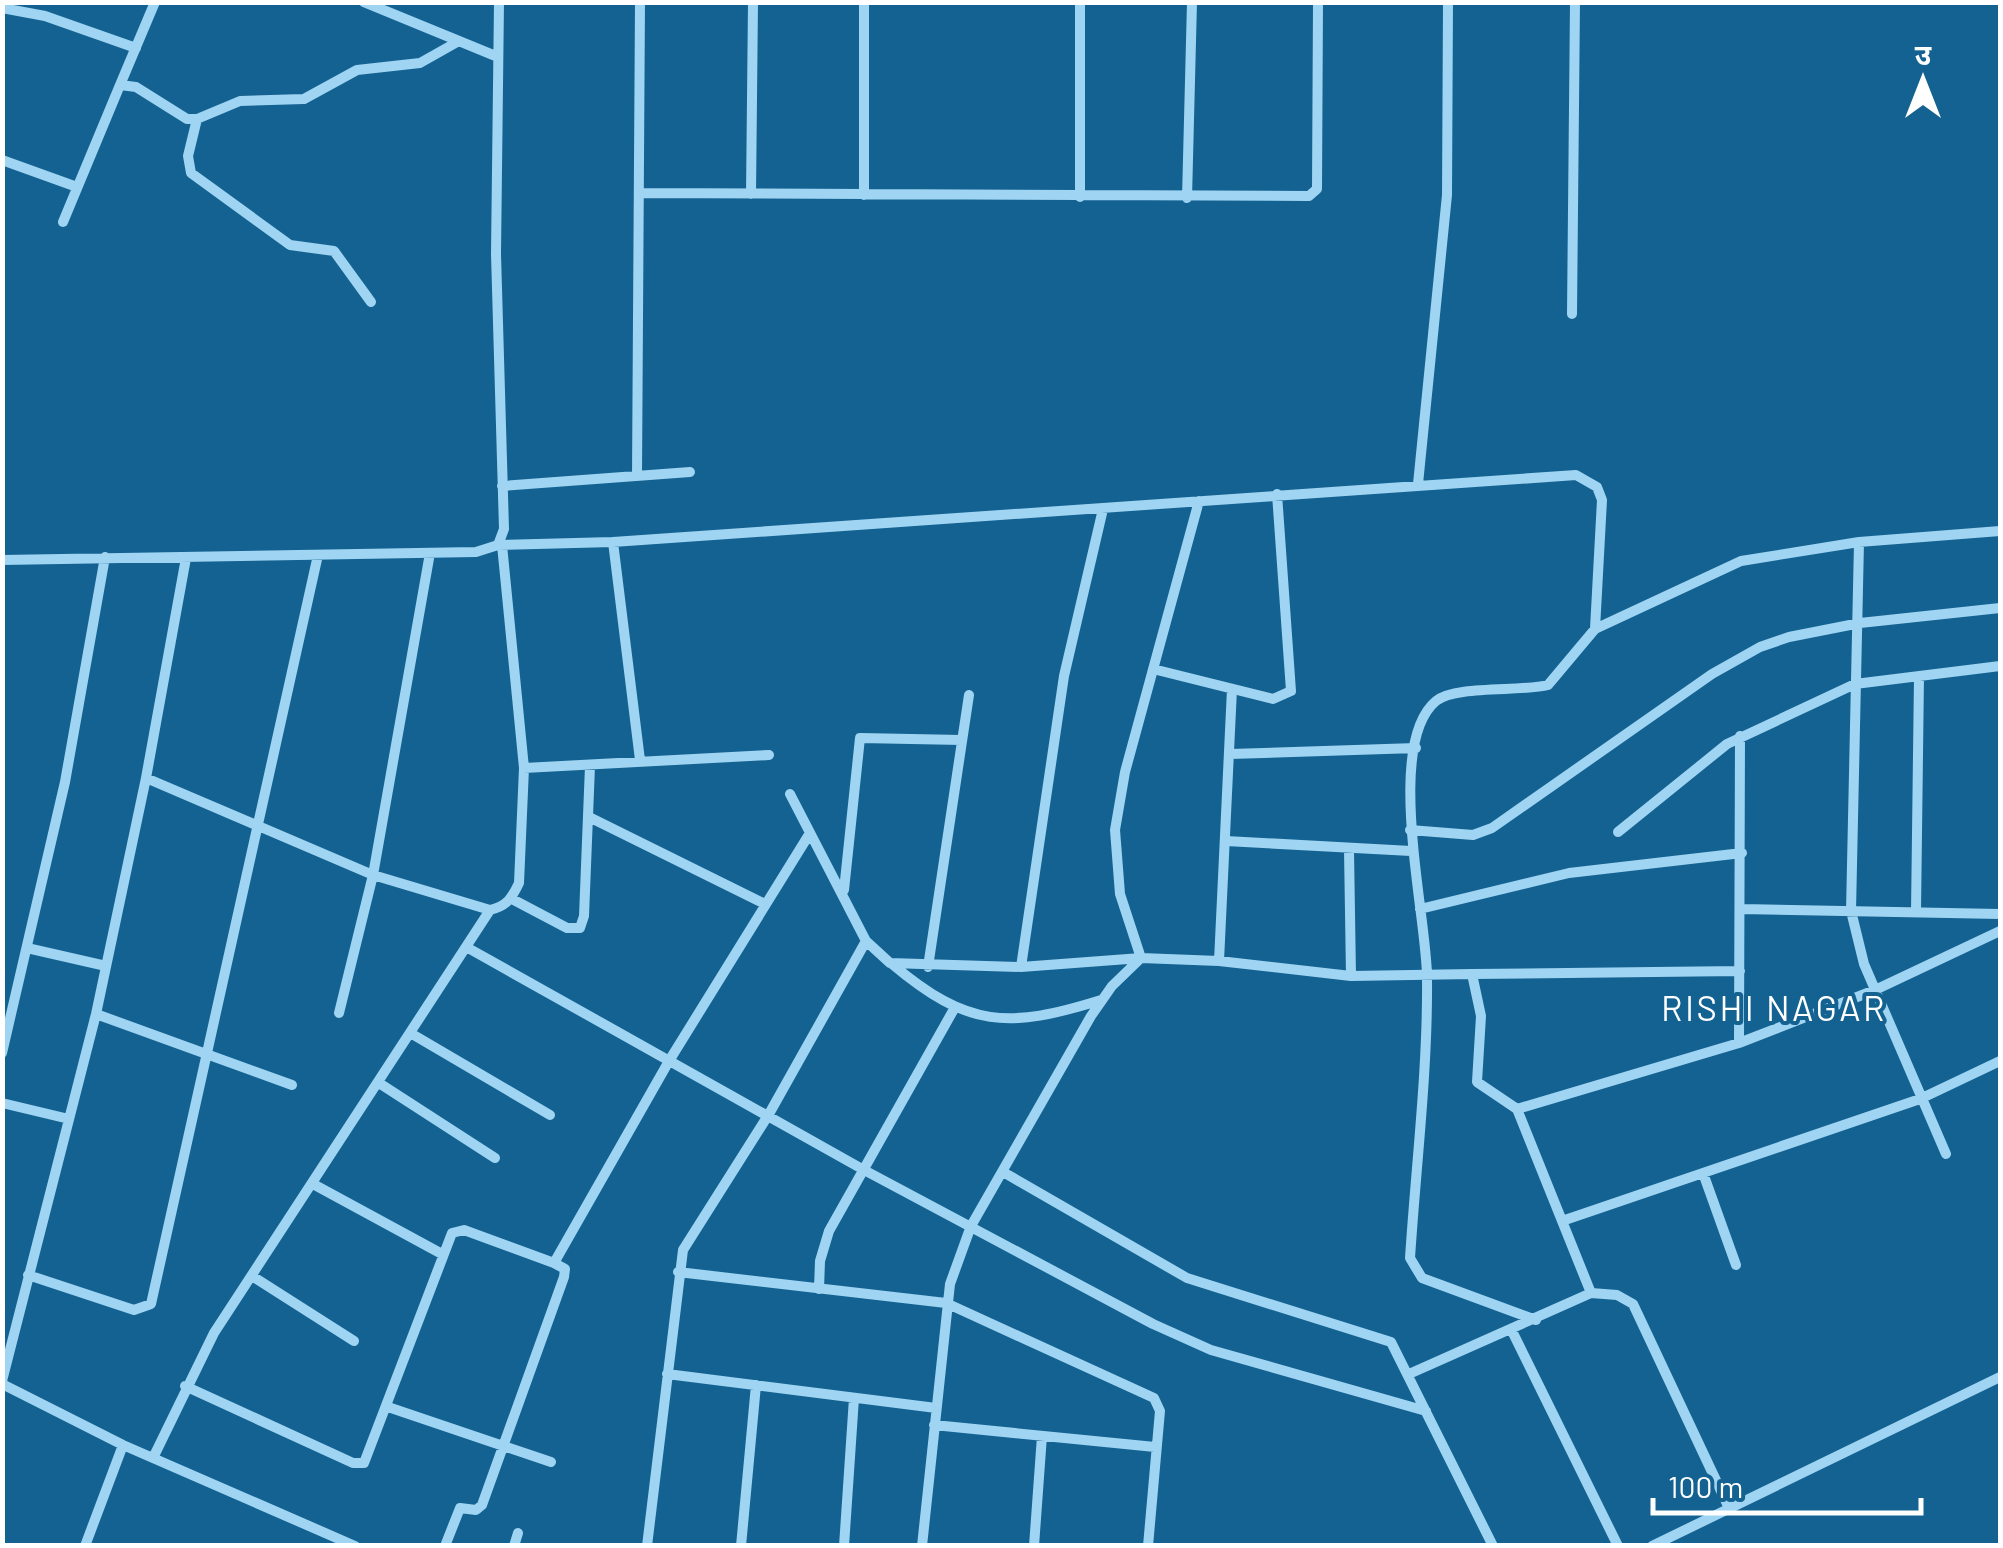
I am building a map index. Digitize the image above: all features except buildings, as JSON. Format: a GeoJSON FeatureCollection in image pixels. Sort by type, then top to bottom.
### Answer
{"type":"FeatureCollection","features":[{"type":"Feature","properties":{"kind":"street"},"geometry":{"type":"LineString","coordinates":[[63,222],[155,2]]}},
{"type":"Feature","properties":{"kind":"street"},"geometry":{"type":"LineString","coordinates":[[364,2],[498,57]]}},
{"type":"Feature","properties":{"kind":"street"},"geometry":{"type":"LineString","coordinates":[[153,1458],[185,1386],[252,1276],[490,910],[512,900],[519,883],[524,768],[500,546],[504,528],[496,254],[499,2]]}},
{"type":"Feature","properties":{"kind":"street"},"geometry":{"type":"LineString","coordinates":[[637,476],[640,2]]}},
{"type":"Feature","properties":{"kind":"street"},"geometry":{"type":"LineString","coordinates":[[751,194],[752,2]]}},
{"type":"Feature","properties":{"kind":"street"},"geometry":{"type":"LineString","coordinates":[[864,2],[864,195]]}},
{"type":"Feature","properties":{"kind":"street"},"geometry":{"type":"LineString","coordinates":[[1080,2],[1080,197]]}},
{"type":"Feature","properties":{"kind":"street"},"geometry":{"type":"LineString","coordinates":[[1187,198],[1192,2]]}},
{"type":"Feature","properties":{"kind":"street"},"geometry":{"type":"LineString","coordinates":[[639,194],[1298,199],[1317,189],[1318,2]]}},
{"type":"Feature","properties":{"kind":"street"},"geometry":{"type":"LineString","coordinates":[[1418,484],[1447,195],[1448,2]]}},
{"type":"Feature","properties":{"kind":"street"},"geometry":{"type":"LineString","coordinates":[[1572,314],[1575,2]]}},
{"type":"Feature","properties":{"kind":"street"},"geometry":{"type":"LineString","coordinates":[[2,8],[46,16],[136,48]]}},
{"type":"Feature","properties":{"kind":"street"},"geometry":{"type":"LineString","coordinates":[[120,85],[136,87],[186,119],[197,120],[240,101],[304,99],[357,70],[420,63],[459,41]]}},
{"type":"Feature","properties":{"kind":"street"},"geometry":{"type":"LineString","coordinates":[[197,120],[188,156],[191,173],[290,245],[334,250],[371,302]]}},
{"type":"Feature","properties":{"kind":"street"},"geometry":{"type":"LineString","coordinates":[[2,160],[77,187]]}},
{"type":"Feature","properties":{"kind":"street"},"geometry":{"type":"LineString","coordinates":[[502,486],[690,472]]}},
{"type":"Feature","properties":{"kind":"street"},"geometry":{"type":"LineString","coordinates":[[2,560],[491,550],[500,546],[613,542],[1576,475],[1588,479],[1602,500],[1595,629]]}},
{"type":"Feature","properties":{"kind":"street"},"geometry":{"type":"LineString","coordinates":[[1153,669],[1274,699],[1292,691],[1277,494]]}},
{"type":"Feature","properties":{"kind":"street"},"geometry":{"type":"LineString","coordinates":[[1141,958],[1120,894],[1115,830],[1153,669],[1199,501]]}},
{"type":"Feature","properties":{"kind":"street"},"geometry":{"type":"LineString","coordinates":[[1021,967],[1064,676],[1102,509]]}},
{"type":"Feature","properties":{"kind":"street"},"geometry":{"type":"LineString","coordinates":[[1536,1320],[1422,1278],[1412,1266],[1427,976],[1410,830],[1416,748],[1436,701],[1446,696],[1548,685],[1595,629],[1740,561],[1859,542],[2000,531]]}},
{"type":"Feature","properties":{"kind":"street"},"geometry":{"type":"LineString","coordinates":[[613,542],[640,760]]}},
{"type":"Feature","properties":{"kind":"street"},"geometry":{"type":"LineString","coordinates":[[1859,542],[1851,911],[1876,990],[1946,1154]]}},
{"type":"Feature","properties":{"kind":"street"},"geometry":{"type":"LineString","coordinates":[[339,1013],[373,874],[430,553]]}},
{"type":"Feature","properties":{"kind":"street"},"geometry":{"type":"LineString","coordinates":[[28,1275],[134,1310],[151,1304],[318,556]]}},
{"type":"Feature","properties":{"kind":"street"},"geometry":{"type":"LineString","coordinates":[[2,1054],[65,782],[105,557]]}},
{"type":"Feature","properties":{"kind":"street"},"geometry":{"type":"LineString","coordinates":[[186,558],[146,778],[96,1014],[2,1382],[153,1458],[355,1546]]}},
{"type":"Feature","properties":{"kind":"street"},"geometry":{"type":"LineString","coordinates":[[1410,830],[1473,835],[1492,828],[1736,659],[1788,636],[1860,623],[2000,608]]}},
{"type":"Feature","properties":{"kind":"street"},"geometry":{"type":"LineString","coordinates":[[1618,832],[1704,759],[1740,736],[1855,684],[2000,666]]}},
{"type":"Feature","properties":{"kind":"street"},"geometry":{"type":"LineString","coordinates":[[1916,912],[1919,676]]}},
{"type":"Feature","properties":{"kind":"street"},"geometry":{"type":"LineString","coordinates":[[1219,961],[1232,689]]}},
{"type":"Feature","properties":{"kind":"street"},"geometry":{"type":"LineString","coordinates":[[928,967],[969,695]]}},
{"type":"Feature","properties":{"kind":"street"},"geometry":{"type":"LineString","coordinates":[[1739,1043],[1740,736]]}},
{"type":"Feature","properties":{"kind":"street"},"geometry":{"type":"LineString","coordinates":[[844,890],[860,738],[962,740]]}},
{"type":"Feature","properties":{"kind":"street"},"geometry":{"type":"LineString","coordinates":[[1230,754],[1416,748]]}},
{"type":"Feature","properties":{"kind":"street"},"geometry":{"type":"LineString","coordinates":[[524,768],[769,755]]}},
{"type":"Feature","properties":{"kind":"street"},"geometry":{"type":"LineString","coordinates":[[512,900],[567,928],[580,928],[590,817],[590,766]]}},
{"type":"Feature","properties":{"kind":"street"},"geometry":{"type":"LineString","coordinates":[[146,778],[373,874],[490,910]]}},
{"type":"Feature","properties":{"kind":"street"},"geometry":{"type":"LineString","coordinates":[[790,794],[844,890],[866,940],[890,963],[954,1009],[984,1018],[1024,1021],[1102,1000]]}},
{"type":"Feature","properties":{"kind":"street"},"geometry":{"type":"LineString","coordinates":[[590,817],[765,904]]}},
{"type":"Feature","properties":{"kind":"street"},"geometry":{"type":"LineString","coordinates":[[554,1262],[670,1061],[810,833]]}},
{"type":"Feature","properties":{"kind":"street"},"geometry":{"type":"LineString","coordinates":[[1226,841],[1411,851]]}},
{"type":"Feature","properties":{"kind":"street"},"geometry":{"type":"LineString","coordinates":[[1348,850],[1351,976]]}},
{"type":"Feature","properties":{"kind":"street"},"geometry":{"type":"LineString","coordinates":[[1420,910],[1568,873],[1742,853]]}},
{"type":"Feature","properties":{"kind":"street"},"geometry":{"type":"LineString","coordinates":[[1741,908],[2000,914]]}},
{"type":"Feature","properties":{"kind":"street"},"geometry":{"type":"LineString","coordinates":[[1517,1109],[1739,1043],[1876,990],[2000,931]]}},
{"type":"Feature","properties":{"kind":"street"},"geometry":{"type":"LineString","coordinates":[[647,1546],[678,1272],[688,1236],[769,1114],[866,940]]}},
{"type":"Feature","properties":{"kind":"street"},"geometry":{"type":"LineString","coordinates":[[27,948],[106,966]]}},
{"type":"Feature","properties":{"kind":"street"},"geometry":{"type":"LineString","coordinates":[[468,948],[864,1170],[1211,1350],[1426,1412]]}},
{"type":"Feature","properties":{"kind":"street"},"geometry":{"type":"LineString","coordinates":[[922,1546],[946,1304],[971,1226],[1102,1000],[1141,958]]}},
{"type":"Feature","properties":{"kind":"street"},"geometry":{"type":"LineString","coordinates":[[890,963],[1021,967],[1141,958],[1219,961],[1351,976],[1740,971]]}},
{"type":"Feature","properties":{"kind":"street"},"geometry":{"type":"LineString","coordinates":[[1472,974],[1481,1016],[1475,1078],[1517,1109],[1591,1293]]}},
{"type":"Feature","properties":{"kind":"street"},"geometry":{"type":"LineString","coordinates":[[819,1289],[823,1245],[954,1009]]}},
{"type":"Feature","properties":{"kind":"street"},"geometry":{"type":"LineString","coordinates":[[96,1014],[206,1050],[292,1085]]}},
{"type":"Feature","properties":{"kind":"street"},"geometry":{"type":"LineString","coordinates":[[412,1034],[550,1114]]}},
{"type":"Feature","properties":{"kind":"street"},"geometry":{"type":"LineString","coordinates":[[1562,1220],[1920,1098],[2000,1061]]}},
{"type":"Feature","properties":{"kind":"street"},"geometry":{"type":"LineString","coordinates":[[378,1083],[495,1158]]}},
{"type":"Feature","properties":{"kind":"street"},"geometry":{"type":"LineString","coordinates":[[2,1103],[69,1119]]}},
{"type":"Feature","properties":{"kind":"street"},"geometry":{"type":"LineString","coordinates":[[1003,1172],[1187,1278],[1392,1342],[1494,1546]]}},
{"type":"Feature","properties":{"kind":"street"},"geometry":{"type":"LineString","coordinates":[[1703,1173],[1736,1264]]}},
{"type":"Feature","properties":{"kind":"street"},"geometry":{"type":"LineString","coordinates":[[312,1184],[442,1254]]}},
{"type":"Feature","properties":{"kind":"street"},"geometry":{"type":"LineString","coordinates":[[185,1386],[359,1464],[367,1457],[388,1407],[452,1233],[464,1230],[554,1262],[564,1269],[564,1277],[482,1505],[476,1510],[460,1508],[445,1546]]}},
{"type":"Feature","properties":{"kind":"street"},"geometry":{"type":"LineString","coordinates":[[678,1272],[946,1304],[1154,1398],[1160,1411],[1148,1546]]}},
{"type":"Feature","properties":{"kind":"street"},"geometry":{"type":"LineString","coordinates":[[252,1276],[354,1341]]}},
{"type":"Feature","properties":{"kind":"street"},"geometry":{"type":"LineString","coordinates":[[1409,1374],[1591,1293],[1617,1294],[1633,1304],[1730,1508]]}},
{"type":"Feature","properties":{"kind":"street"},"geometry":{"type":"LineString","coordinates":[[1512,1331],[1618,1546]]}},
{"type":"Feature","properties":{"kind":"street"},"geometry":{"type":"LineString","coordinates":[[668,1374],[936,1408]]}},
{"type":"Feature","properties":{"kind":"street"},"geometry":{"type":"LineString","coordinates":[[1652,1546],[2000,1377]]}},
{"type":"Feature","properties":{"kind":"street"},"geometry":{"type":"LineString","coordinates":[[742,1546],[756,1385]]}},
{"type":"Feature","properties":{"kind":"street"},"geometry":{"type":"LineString","coordinates":[[844,1546],[854,1398]]}},
{"type":"Feature","properties":{"kind":"street"},"geometry":{"type":"LineString","coordinates":[[388,1407],[551,1462]]}},
{"type":"Feature","properties":{"kind":"street"},"geometry":{"type":"LineString","coordinates":[[934,1425],[1155,1447]]}},
{"type":"Feature","properties":{"kind":"street"},"geometry":{"type":"LineString","coordinates":[[1034,1546],[1042,1436]]}},
{"type":"Feature","properties":{"kind":"street"},"geometry":{"type":"LineString","coordinates":[[85,1546],[123,1444]]}},
{"type":"Feature","properties":{"kind":"street"},"geometry":{"type":"LineString","coordinates":[[514,1546],[518,1533]]}},
{"type":"Feature","properties":{"kind":"district","name":"RISHI NAGAR"},"geometry":{"type":"Point","coordinates":[1774,1007]}}]}
